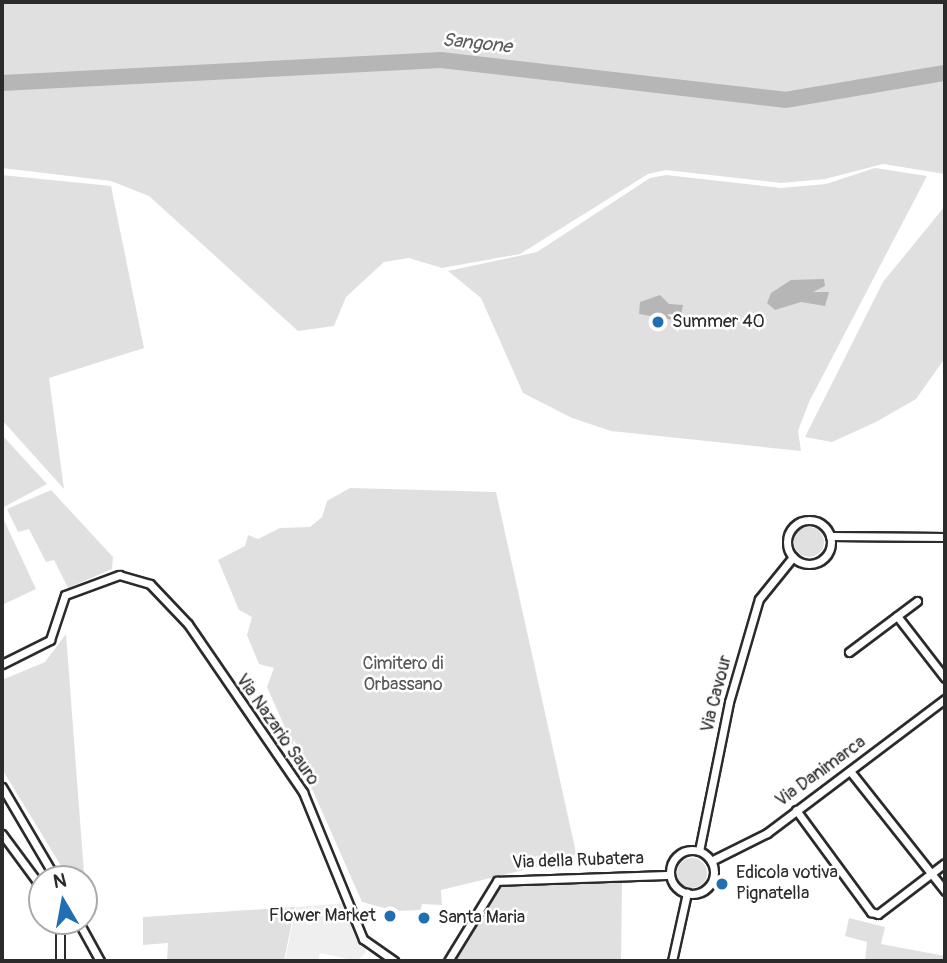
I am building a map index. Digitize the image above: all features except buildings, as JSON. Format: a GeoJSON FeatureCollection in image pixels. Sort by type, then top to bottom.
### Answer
{"type":"FeatureCollection","features":[{"type":"Feature","properties":{"kind":"street"},"geometry":{"type":"LineString","coordinates":[[830,536],[829,551],[819,561],[805,564],[793,557],[787,544],[795,525],[816,522],[830,536],[945,537]]}},
{"type":"Feature","properties":{"kind":"street","name":"Via Cavour"},"geometry":{"type":"LineString","coordinates":[[699,851],[729,702],[759,599],[793,557]]}},
{"type":"Feature","properties":{"kind":"street","name":"Via Nazario Sauro"},"geometry":{"type":"LineString","coordinates":[[2,664],[50,640],[65,595],[124,574],[150,584],[188,624],[303,792],[369,948],[394,961]]}},
{"type":"Feature","properties":{"kind":"street"},"geometry":{"type":"LineString","coordinates":[[849,652],[917,601]]}},
{"type":"Feature","properties":{"kind":"street"},"geometry":{"type":"LineString","coordinates":[[897,616],[945,678]]}},
{"type":"Feature","properties":{"kind":"street","name":"Via Danimarca"},"geometry":{"type":"LineString","coordinates":[[711,862],[767,833],[945,699]]}},
{"type":"Feature","properties":{"kind":"street"},"geometry":{"type":"LineString","coordinates":[[850,771],[945,891]]}},
{"type":"Feature","properties":{"kind":"street"},"geometry":{"type":"LineString","coordinates":[[2,787],[48,865]]}},
{"type":"Feature","properties":{"kind":"street"},"geometry":{"type":"LineString","coordinates":[[796,810],[871,912],[878,914],[945,863]]}},
{"type":"Feature","properties":{"kind":"street"},"geometry":{"type":"LineString","coordinates":[[2,834],[28,869]]}},
{"type":"Feature","properties":{"kind":"street"},"geometry":{"type":"LineString","coordinates":[[699,851],[711,862],[711,882],[701,892],[687,893],[670,875],[678,855],[699,851]]}},
{"type":"Feature","properties":{"kind":"street","name":"Via della Rubatera"},"geometry":{"type":"LineString","coordinates":[[448,961],[497,881],[576,874],[670,875]]}},
{"type":"Feature","properties":{"kind":"street"},"geometry":{"type":"LineString","coordinates":[[672,961],[687,893]]}},
{"type":"Feature","properties":{"kind":"street"},"geometry":{"type":"LineString","coordinates":[[60,935],[60,961]]}},
{"type":"Feature","properties":{"kind":"street"},"geometry":{"type":"LineString","coordinates":[[86,935],[100,961]]}},
{"type":"Feature","properties":{"kind":"shaded area"},"geometry":{"type":"Polygon","coordinates":[[[824,279],[825,286],[813,292],[829,292],[825,306],[801,302],[775,310],[767,303],[771,293],[791,280],[824,279]]]}},
{"type":"Feature","properties":{"kind":"shaded area"},"geometry":{"type":"Polygon","coordinates":[[[660,295],[669,304],[683,305],[680,321],[639,314],[640,302],[660,295]]]}},
{"type":"Feature","properties":{"kind":"shaded area"},"geometry":{"type":"Polygon","coordinates":[[[347,903],[366,952],[357,961],[320,953],[318,961],[285,961],[296,907],[347,903]]]}},
{"type":"Feature","properties":{"kind":"green space"},"geometry":{"type":"Polygon","coordinates":[[[2,2],[945,2],[945,174],[883,164],[825,179],[781,183],[666,170],[648,174],[520,254],[442,268],[409,258],[384,262],[346,297],[334,326],[298,331],[149,196],[111,181],[2,168],[2,2]]]}},
{"type":"Feature","properties":{"kind":"green space"},"geometry":{"type":"Polygon","coordinates":[[[875,168],[927,176],[809,402],[798,431],[801,451],[611,431],[572,418],[523,393],[481,298],[448,271],[537,252],[650,178],[666,175],[781,188],[826,184],[875,168]]]}},
{"type":"Feature","properties":{"kind":"green space"},"geometry":{"type":"Polygon","coordinates":[[[2,175],[111,186],[144,348],[49,378],[64,489],[2,420],[2,175]]]}},
{"type":"Feature","properties":{"kind":"green space"},"geometry":{"type":"Polygon","coordinates":[[[945,206],[945,358],[916,399],[876,422],[832,442],[805,437],[883,282],[945,206]]]}},
{"type":"Feature","properties":{"kind":"green space"},"geometry":{"type":"Polygon","coordinates":[[[2,435],[47,484],[2,508],[2,435]]]}},
{"type":"Feature","properties":{"kind":"green space","name":"Cimitero di Orbassano"},"geometry":{"type":"Polygon","coordinates":[[[350,488],[496,492],[577,857],[441,890],[442,905],[422,904],[421,910],[395,911],[362,902],[267,687],[274,668],[259,664],[247,635],[252,617],[239,610],[218,560],[245,546],[248,535],[258,539],[280,528],[310,527],[322,517],[327,501],[350,488]]]}},
{"type":"Feature","properties":{"kind":"green space"},"geometry":{"type":"Polygon","coordinates":[[[51,490],[113,557],[112,569],[68,588],[54,560],[46,562],[29,529],[18,532],[7,509],[51,490]]]}},
{"type":"Feature","properties":{"kind":"green space"},"geometry":{"type":"Polygon","coordinates":[[[2,516],[36,589],[2,605],[2,516]]]}},
{"type":"Feature","properties":{"kind":"green space"},"geometry":{"type":"Polygon","coordinates":[[[809,527],[815,528],[823,536],[823,548],[815,556],[809,557],[803,556],[795,548],[794,542],[795,536],[803,528],[809,527]]]}},
{"type":"Feature","properties":{"kind":"green space"},"geometry":{"type":"Polygon","coordinates":[[[66,634],[83,865],[60,865],[2,769],[2,680],[45,662],[66,634]]]}},
{"type":"Feature","properties":{"kind":"green space"},"geometry":{"type":"Polygon","coordinates":[[[692,858],[703,862],[707,873],[703,884],[692,888],[681,884],[677,873],[681,862],[692,858]]]}},
{"type":"Feature","properties":{"kind":"green space"},"geometry":{"type":"Polygon","coordinates":[[[622,881],[621,961],[454,961],[499,886],[622,881]]]}},
{"type":"Feature","properties":{"kind":"green space"},"geometry":{"type":"Polygon","coordinates":[[[295,907],[284,961],[167,961],[168,943],[143,945],[143,917],[295,907]]]}},
{"type":"Feature","properties":{"kind":"green space"},"geometry":{"type":"Polygon","coordinates":[[[849,918],[885,927],[881,944],[945,956],[945,961],[865,961],[867,942],[845,936],[849,918]]]}},
{"type":"Feature","properties":{"kind":"waterway","name":"Sangone"},"geometry":{"type":"LineString","coordinates":[[2,83],[441,60],[785,100],[945,73]]}},
{"type":"Feature","properties":{"kind":"place","name":"Summer 40"},"geometry":{"type":"Point","coordinates":[658,322]}},
{"type":"Feature","properties":{"kind":"place","name":"Edicola votiva Pignatella"},"geometry":{"type":"Point","coordinates":[722,884]}},
{"type":"Feature","properties":{"kind":"place","name":"Flower Market"},"geometry":{"type":"Point","coordinates":[390,916]}},
{"type":"Feature","properties":{"kind":"place","name":"Santa Maria"},"geometry":{"type":"Point","coordinates":[424,918]}}]}
